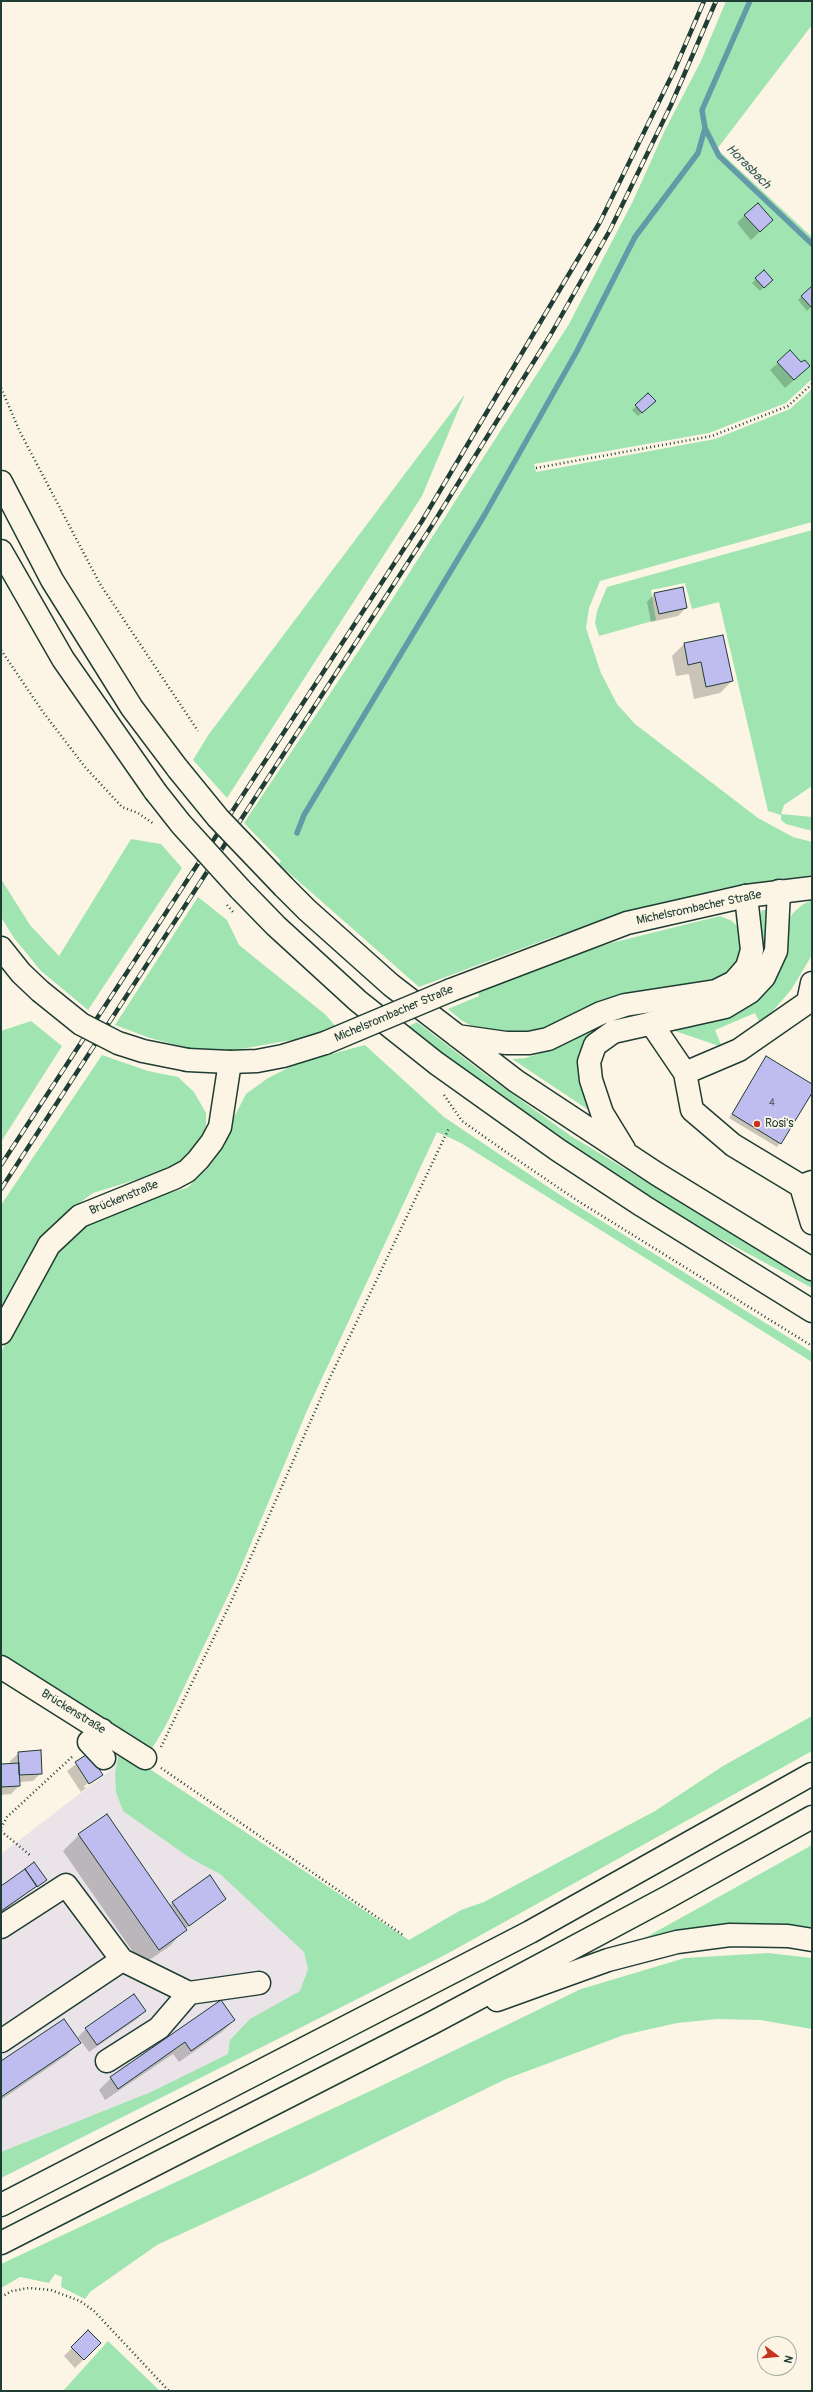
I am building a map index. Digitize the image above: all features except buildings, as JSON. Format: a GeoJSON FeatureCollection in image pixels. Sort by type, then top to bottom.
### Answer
{"type":"FeatureCollection","features":[{"type":"Feature","properties":{"kind":"main road"},"geometry":{"type":"LineString","coordinates":[[1,482],[52,580],[132,708],[178,769],[218,818],[306,910],[391,985],[455,1036],[516,1081],[627,1153],[812,1269]]}},
{"type":"Feature","properties":{"kind":"main road"},"geometry":{"type":"LineString","coordinates":[[1,551],[63,659],[155,791],[181,824],[276,926],[358,1001],[436,1063],[558,1150],[812,1311]]}},
{"type":"Feature","properties":{"kind":"main road","name":"Michelsrombacher Straße"},"geometry":{"type":"LineString","coordinates":[[1,948],[21,973],[40,991],[81,1024],[118,1043],[143,1052],[188,1060],[230,1062],[283,1056],[325,1042],[451,990],[627,924],[746,896],[812,888]]}},
{"type":"Feature","properties":{"kind":"main road"},"geometry":{"type":"LineString","coordinates":[[627,1153],[602,1112],[591,1080],[589,1062],[595,1045],[613,1032],[725,1007],[750,992],[764,977],[776,951],[779,891]]}},
{"type":"Feature","properties":{"kind":"main road"},"geometry":{"type":"LineString","coordinates":[[455,1036],[506,1043],[529,1043],[548,1039],[601,1013],[625,1005],[716,991],[734,982],[747,967],[752,950],[746,896]]}},
{"type":"Feature","properties":{"kind":"main road"},"geometry":{"type":"LineString","coordinates":[[685,1073],[739,1050],[811,997]]}},
{"type":"Feature","properties":{"kind":"main road"},"geometry":{"type":"LineString","coordinates":[[651,1023],[685,1073],[692,1110],[733,1145],[807,1184],[812,1223]]}},
{"type":"Feature","properties":{"kind":"main road","name":"Brückenstraße"},"geometry":{"type":"LineString","coordinates":[[1,1333],[49,1245],[80,1216],[174,1178],[187,1171],[198,1160],[212,1142],[220,1127],[230,1062]]}},
{"type":"Feature","properties":{"kind":"main road","name":"Brückenstraße"},"geometry":{"type":"LineString","coordinates":[[1,1667],[95,1736],[149,1761]]}},
{"type":"Feature","properties":{"kind":"main road"},"geometry":{"type":"LineString","coordinates":[[95,1736],[104,1758]]}},
{"type":"Feature","properties":{"kind":"main road"},"geometry":{"type":"LineString","coordinates":[[1,2205],[530,1932],[812,1774]]}},
{"type":"Feature","properties":{"kind":"main road"},"geometry":{"type":"LineString","coordinates":[[1,2243],[432,2023],[668,1897],[812,1817]]}},
{"type":"Feature","properties":{"kind":"main road"},"geometry":{"type":"LineString","coordinates":[[1,1927],[66,1885],[122,1960],[189,1993],[259,1983]]}},
{"type":"Feature","properties":{"kind":"main road"},"geometry":{"type":"LineString","coordinates":[[432,2023],[608,1960],[677,1942],[730,1935],[788,1936],[812,1940]]}},
{"type":"Feature","properties":{"kind":"main road"},"geometry":{"type":"LineString","coordinates":[[1,2042],[122,1960]]}},
{"type":"Feature","properties":{"kind":"main road"},"geometry":{"type":"LineString","coordinates":[[107,2062],[158,2028],[189,1993]]}},
{"type":"Feature","properties":{"kind":"path"},"geometry":{"type":"LineString","coordinates":[[536,468],[712,436],[788,406],[812,384]]}},
{"type":"Feature","properties":{"kind":"path"},"geometry":{"type":"LineString","coordinates":[[1,388],[20,432],[100,584],[198,731]]}},
{"type":"Feature","properties":{"kind":"path"},"geometry":{"type":"LineString","coordinates":[[1,650],[43,712],[85,766],[122,807],[138,813],[158,829]]}},
{"type":"Feature","properties":{"kind":"path"},"geometry":{"type":"LineString","coordinates":[[402,1935],[149,1761],[231,1602],[327,1384],[449,1128]]}},
{"type":"Feature","properties":{"kind":"path"},"geometry":{"type":"LineString","coordinates":[[30,1856],[1,1830],[7,1817],[95,1736]]}},
{"type":"Feature","properties":{"kind":"path"},"geometry":{"type":"LineString","coordinates":[[1,2297],[12,2292],[29,2288],[51,2290],[80,2301],[94,2311],[169,2391]]}},
{"type":"Feature","properties":{"kind":"shaded area"},"geometry":{"type":"Polygon","coordinates":[[[120,1750],[431,1962],[1,2178],[1,1854],[112,1769],[120,1750]]]}},
{"type":"Feature","properties":{"kind":"green space"},"geometry":{"type":"Polygon","coordinates":[[[726,1],[812,1],[812,25],[717,149],[812,237],[812,379],[786,403],[709,433],[534,464],[536,472],[715,439],[790,409],[812,389],[812,522],[600,581],[589,608],[586,628],[601,673],[617,704],[635,724],[758,818],[793,837],[812,842],[812,875],[719,889],[666,905],[636,910],[550,938],[419,987],[279,864],[281,861],[244,823],[377,623],[569,324],[633,201],[665,130],[701,61],[726,1]]]}},
{"type":"Feature","properties":{"kind":"green space"},"geometry":{"type":"Polygon","coordinates":[[[465,394],[422,496],[227,798],[193,760],[209,734],[465,394]]]}},
{"type":"Feature","properties":{"kind":"green space"},"geometry":{"type":"Polygon","coordinates":[[[812,530],[812,786],[784,805],[781,814],[812,817],[812,831],[786,824],[781,820],[781,815],[768,811],[719,602],[692,609],[685,583],[651,590],[656,620],[599,636],[595,623],[597,611],[607,587],[812,530]]]}},
{"type":"Feature","properties":{"kind":"green space"},"geometry":{"type":"Polygon","coordinates":[[[131,839],[161,844],[182,868],[88,1010],[41,971],[14,938],[1,917],[1,879],[30,925],[59,956],[131,839]]]}},
{"type":"Feature","properties":{"kind":"green space"},"geometry":{"type":"Polygon","coordinates":[[[198,897],[227,920],[239,945],[326,1015],[336,1027],[303,1038],[224,1052],[188,1048],[150,1038],[115,1025],[198,897]]]}},
{"type":"Feature","properties":{"kind":"green space"},"geometry":{"type":"Polygon","coordinates":[[[812,900],[812,955],[791,990],[771,1013],[760,1023],[755,1013],[715,1030],[722,1047],[672,1030],[736,1008],[793,913],[802,905],[812,900]]]}},
{"type":"Feature","properties":{"kind":"green space"},"geometry":{"type":"Polygon","coordinates":[[[762,910],[766,910],[770,913],[772,923],[770,942],[764,963],[756,978],[744,991],[725,1001],[699,1008],[630,1020],[607,1026],[592,1035],[580,1058],[579,1076],[584,1093],[596,1115],[512,1059],[525,1058],[545,1052],[595,1023],[717,997],[737,987],[751,972],[758,960],[762,937],[760,917],[762,910]]]}},
{"type":"Feature","properties":{"kind":"green space"},"geometry":{"type":"Polygon","coordinates":[[[720,916],[732,921],[743,932],[746,953],[722,979],[557,1030],[487,1035],[461,1020],[448,1009],[479,996],[478,990],[541,966],[611,943],[720,916]]]}},
{"type":"Feature","properties":{"kind":"green space"},"geometry":{"type":"Polygon","coordinates":[[[31,1021],[62,1046],[1,1142],[1,1031],[31,1021]]]}},
{"type":"Feature","properties":{"kind":"green space"},"geometry":{"type":"Polygon","coordinates":[[[417,1022],[486,1075],[571,1136],[812,1282],[812,1288],[693,1224],[546,1130],[407,1027],[417,1022]]]}},
{"type":"Feature","properties":{"kind":"green space"},"geometry":{"type":"Polygon","coordinates":[[[365,1045],[444,1117],[560,1195],[812,1352],[812,1362],[461,1143],[437,1132],[309,1406],[236,1579],[166,1725],[150,1752],[1,1659],[1,1352],[40,1277],[76,1228],[134,1203],[187,1188],[207,1169],[224,1147],[233,1119],[246,1094],[268,1078],[298,1063],[365,1045]]]}},
{"type":"Feature","properties":{"kind":"green space"},"geometry":{"type":"Polygon","coordinates":[[[102,1055],[148,1071],[178,1077],[194,1092],[206,1113],[206,1127],[199,1145],[184,1165],[93,1193],[62,1216],[44,1233],[1,1313],[1,1205],[102,1055]]]}},
{"type":"Feature","properties":{"kind":"green space"},"geometry":{"type":"Polygon","coordinates":[[[812,1716],[812,1751],[445,1955],[1,2178],[1,2152],[151,2092],[228,2054],[230,2040],[250,2019],[300,1991],[308,1969],[304,1952],[220,1874],[190,1858],[123,1811],[116,1792],[115,1773],[119,1755],[127,1754],[409,1940],[461,1910],[484,1902],[655,1811],[723,1766],[812,1716]]]}},
{"type":"Feature","properties":{"kind":"green space"},"geometry":{"type":"Polygon","coordinates":[[[812,1845],[812,1931],[623,1950],[812,1845]]]}},
{"type":"Feature","properties":{"kind":"green space"},"geometry":{"type":"Polygon","coordinates":[[[768,1953],[812,1958],[812,2029],[760,2020],[717,2019],[677,2023],[624,2035],[506,2079],[305,2177],[157,2245],[90,2292],[85,2299],[61,2287],[62,2277],[55,2274],[49,2283],[20,2277],[1,2288],[1,2264],[383,2085],[581,1989],[685,1958],[768,1953]]]}},
{"type":"Feature","properties":{"kind":"green space"},"geometry":{"type":"Polygon","coordinates":[[[108,2341],[160,2391],[63,2391],[108,2341]]]}},
{"type":"Feature","properties":{"kind":"waterway","name":"Horasbach"},"geometry":{"type":"LineString","coordinates":[[750,1],[702,110],[705,128],[719,156],[812,244]]}},
{"type":"Feature","properties":{"kind":"waterway"},"geometry":{"type":"LineString","coordinates":[[297,833],[304,815],[485,514],[577,351],[635,237],[698,153],[705,128]]}},
{"type":"Feature","properties":{"kind":"railway"},"geometry":{"type":"LineString","coordinates":[[1,1165],[422,521],[600,222],[674,71],[704,1]]}},
{"type":"Feature","properties":{"kind":"railway"},"geometry":{"type":"LineString","coordinates":[[1,1189],[431,527],[551,334],[610,230],[671,105],[716,1]]}},
{"type":"Feature","properties":{"kind":"place","name":"Rosi's"},"geometry":{"type":"Point","coordinates":[757,1124]}}]}
